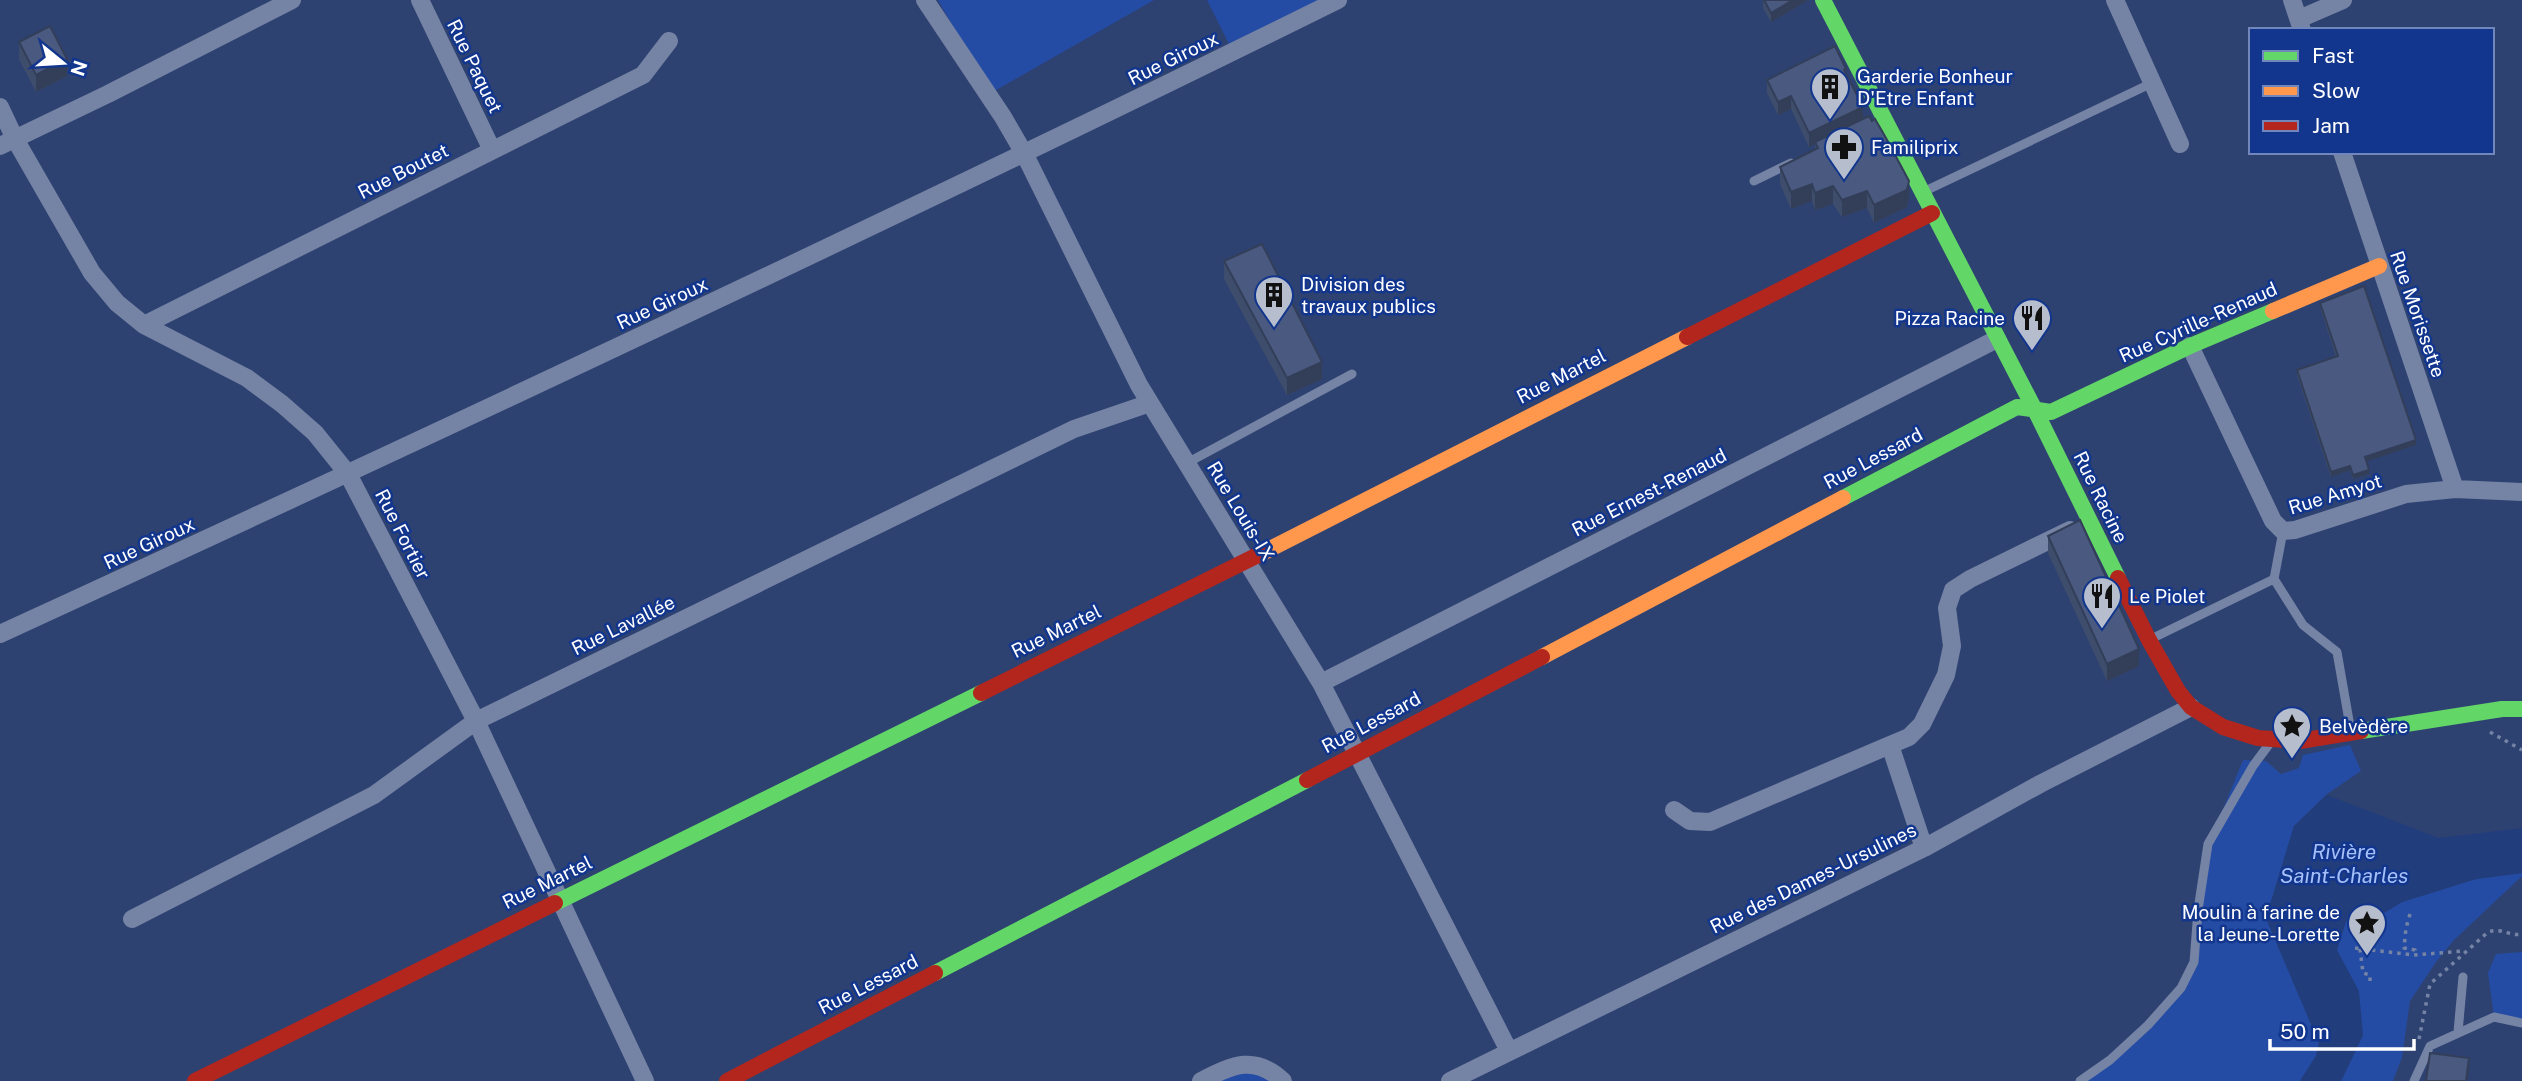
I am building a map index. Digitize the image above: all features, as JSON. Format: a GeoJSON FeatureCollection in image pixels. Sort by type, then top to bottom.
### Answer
{"type":"FeatureCollection","features":[{"type":"Feature","properties":{"kind":"street"},"geometry":{"type":"LineString","coordinates":[[7,142],[292,0]]}},
{"type":"Feature","properties":{"kind":"street","name":"Rue Paquet"},"geometry":{"type":"LineString","coordinates":[[420,0],[492,150]]}},
{"type":"Feature","properties":{"kind":"street","name":"Rue Louis-IX"},"geometry":{"type":"LineString","coordinates":[[925,0],[1003,117],[1025,155],[1139,385],[1321,683],[1509,1051]]}},
{"type":"Feature","properties":{"kind":"street","name":"Rue Giroux"},"geometry":{"type":"LineString","coordinates":[[0,634],[348,474],[1025,155],[1338,0]]}},
{"type":"Feature","properties":{"kind":"street","name":"Rue Racine"},"geometry":{"type":"LineString","coordinates":[[1823,0],[1878,121],[1922,193],[2035,410],[2149,640],[2191,707],[2223,727],[2272,740],[2300,741],[2522,709]]}},
{"type":"Feature","properties":{"kind":"street"},"geometry":{"type":"LineString","coordinates":[[2115,0],[2179,144]]}},
{"type":"Feature","properties":{"kind":"street"},"geometry":{"type":"LineString","coordinates":[[2292,0],[2301,24],[2343,0]]}},
{"type":"Feature","properties":{"kind":"street","name":"Rue Boutet"},"geometry":{"type":"LineString","coordinates":[[144,325],[643,75],[669,41]]}},
{"type":"Feature","properties":{"kind":"street","name":"Rue Fortier"},"geometry":{"type":"LineString","coordinates":[[0,107],[7,142],[92,273],[117,303],[144,325],[247,378],[315,433],[348,474],[476,720],[645,1081]]}},
{"type":"Feature","properties":{"kind":"street","name":"Rue Morissette"},"geometry":{"type":"LineString","coordinates":[[2343,154],[2455,489]]}},
{"type":"Feature","properties":{"kind":"street","name":"Rue Martel"},"geometry":{"type":"LineString","coordinates":[[195,1081],[1247,561],[1932,213]]}},
{"type":"Feature","properties":{"kind":"street","name":"Rue Cyrille-Renaud"},"geometry":{"type":"LineString","coordinates":[[2035,410],[2051,412],[2190,346],[2379,266]]}},
{"type":"Feature","properties":{"kind":"street","name":"Rue Ernest-Renaud"},"geometry":{"type":"LineString","coordinates":[[1321,683],[1997,339]]}},
{"type":"Feature","properties":{"kind":"street","name":"Rue Amyot"},"geometry":{"type":"LineString","coordinates":[[2190,346],[2273,520],[2283,531],[2295,530],[2406,494],[2455,489],[2522,492]]}},
{"type":"Feature","properties":{"kind":"street","name":"Rue Lavallée"},"geometry":{"type":"LineString","coordinates":[[132,919],[373,795],[476,720],[1074,429],[1150,403]]}},
{"type":"Feature","properties":{"kind":"street","name":"Rue Lessard"},"geometry":{"type":"LineString","coordinates":[[727,1081],[2017,407],[2035,410]]}},
{"type":"Feature","properties":{"kind":"street"},"geometry":{"type":"LineString","coordinates":[[1674,810],[1690,821],[1710,822],[1909,737],[1923,724],[1946,675],[1952,646],[1947,608],[1953,590],[2088,521]]}},
{"type":"Feature","properties":{"kind":"street","name":"Rue des Dames-Ursulines"},"geometry":{"type":"LineString","coordinates":[[1450,1081],[1924,848],[2040,784],[2191,707]]}},
{"type":"Feature","properties":{"kind":"street"},"geometry":{"type":"LineString","coordinates":[[1890,745],[1924,848]]}},
{"type":"Feature","properties":{"kind":"street"},"geometry":{"type":"LineString","coordinates":[[1201,1081],[1231,1067],[1254,1064],[1270,1069],[1283,1081]]}},
{"type":"Feature","properties":{"kind":"lane"},"geometry":{"type":"LineString","coordinates":[[1922,193],[2152,83]]}},
{"type":"Feature","properties":{"kind":"lane"},"geometry":{"type":"LineString","coordinates":[[1754,181],[1801,158]]}},
{"type":"Feature","properties":{"kind":"lane"},"geometry":{"type":"LineString","coordinates":[[1187,463],[1352,374]]}},
{"type":"Feature","properties":{"kind":"lane"},"geometry":{"type":"LineString","coordinates":[[2283,531],[2274,579],[2303,625],[2337,652],[2351,733]]}},
{"type":"Feature","properties":{"kind":"lane"},"geometry":{"type":"LineString","coordinates":[[2149,640],[2274,579]]}},
{"type":"Feature","properties":{"kind":"lane"},"geometry":{"type":"LineString","coordinates":[[2080,1081],[2120,1052],[2181,988],[2194,962],[2198,909],[2208,844],[2253,766],[2272,740]]}},
{"type":"Feature","properties":{"kind":"lane"},"geometry":{"type":"LineString","coordinates":[[2458,1032],[2463,977]]}},
{"type":"Feature","properties":{"kind":"lane"},"geometry":{"type":"LineString","coordinates":[[2414,1081],[2430,1046],[2494,1017],[2522,1023]]}},
{"type":"Feature","properties":{"kind":"path"},"geometry":{"type":"LineString","coordinates":[[2487,731],[2522,750]]}},
{"type":"Feature","properties":{"kind":"path"},"geometry":{"type":"LineString","coordinates":[[2410,915],[2404,948],[2415,950],[2414,955]]}},
{"type":"Feature","properties":{"kind":"path"},"geometry":{"type":"LineString","coordinates":[[2418,1046],[2430,984],[2488,932],[2498,929],[2522,934]]}},
{"type":"Feature","properties":{"kind":"path"},"geometry":{"type":"LineString","coordinates":[[2370,985],[2370,975],[2363,973],[2358,948],[2414,955],[2465,951]]}},
{"type":"Feature","properties":{"kind":"shaded area"},"geometry":{"type":"Polygon","coordinates":[[[938,0],[1154,0],[991,93],[938,0]]]}},
{"type":"Feature","properties":{"kind":"shaded area"},"geometry":{"type":"Polygon","coordinates":[[[1207,0],[1331,0],[1232,50],[1207,0]]]}},
{"type":"Feature","properties":{"kind":"shaded area"},"geometry":{"type":"Polygon","coordinates":[[[2350,745],[2361,771],[2327,794],[2294,826],[2266,918],[2319,1043],[2316,1056],[2300,1081],[2081,1081],[2179,991],[2195,959],[2209,844],[2243,760],[2266,761],[2281,774],[2299,768],[2303,755],[2350,745]]]}},
{"type":"Feature","properties":{"kind":"shaded area"},"geometry":{"type":"Polygon","coordinates":[[[2522,873],[2522,876],[2453,941],[2410,1001],[2402,1057],[2393,1081],[2341,1081],[2363,1035],[2337,950],[2346,921],[2372,920],[2402,902],[2476,879],[2522,873]]]}},
{"type":"Feature","properties":{"kind":"shaded area"},"geometry":{"type":"Polygon","coordinates":[[[2522,952],[2522,1023],[2494,1017],[2488,973],[2496,954],[2522,952]]]}},
{"type":"Feature","properties":{"kind":"shaded area"},"geometry":{"type":"Polygon","coordinates":[[[1231,1067],[1283,1081],[1201,1081],[1231,1067]]]}},
{"type":"Feature","properties":{"kind":"water","name":"Rivière Saint-Charles"},"geometry":{"type":"Polygon","coordinates":[[[2327,795],[2439,838],[2522,828],[2522,873],[2476,879],[2402,902],[2372,920],[2346,921],[2337,950],[2359,991],[2363,1035],[2341,1081],[2300,1081],[2316,1056],[2319,1043],[2266,918],[2294,826],[2327,795]]]}},
{"type":"Feature","properties":{"kind":"building"},"geometry":{"type":"Polygon","coordinates":[[[1764,0],[1793,0],[1771,13],[1764,0]]]}},
{"type":"Feature","properties":{"kind":"building"},"geometry":{"type":"Polygon","coordinates":[[[50,26],[67,59],[36,75],[19,42],[50,26]]]}},
{"type":"Feature","properties":{"kind":"building"},"geometry":{"type":"Polygon","coordinates":[[[1835,46],[1863,107],[1809,133],[1791,96],[1778,102],[1767,80],[1835,46]]]}},
{"type":"Feature","properties":{"kind":"building","name":"Familiprix"},"geometry":{"type":"Polygon","coordinates":[[[1869,116],[1872,121],[1875,119],[1909,181],[1907,190],[1874,205],[1867,191],[1842,200],[1833,186],[1815,193],[1812,184],[1791,192],[1780,167],[1818,148],[1815,142],[1869,116]]]}},
{"type":"Feature","properties":{"kind":"building","name":"Division des travaux publics"},"geometry":{"type":"Polygon","coordinates":[[[1262,244],[1322,362],[1287,378],[1224,261],[1262,244]]]}},
{"type":"Feature","properties":{"kind":"building"},"geometry":{"type":"Polygon","coordinates":[[[2364,286],[2416,440],[2365,457],[2369,470],[2353,475],[2350,466],[2331,472],[2297,370],[2338,356],[2320,303],[2364,286]]]}},
{"type":"Feature","properties":{"kind":"building"},"geometry":{"type":"Polygon","coordinates":[[[2080,520],[2139,649],[2107,664],[2048,536],[2080,520]]]}},
{"type":"Feature","properties":{"kind":"building"},"geometry":{"type":"Polygon","coordinates":[[[2430,1053],[2469,1058],[2466,1081],[2426,1081],[2430,1053]]]}},
{"type":"Feature","properties":{"kind":"traffic: fast"},"geometry":{"type":"LineString","coordinates":[[1823,0],[2035,410],[2118,578]]}},
{"type":"Feature","properties":{"kind":"traffic: fast"},"geometry":{"type":"LineString","coordinates":[[1843,498],[2017,407],[2051,412],[2190,346],[2273,311]]}},
{"type":"Feature","properties":{"kind":"traffic: fast"},"geometry":{"type":"LineString","coordinates":[[555,903],[981,693]]}},
{"type":"Feature","properties":{"kind":"traffic: fast"},"geometry":{"type":"LineString","coordinates":[[2361,731],[2502,709],[2522,709]]}},
{"type":"Feature","properties":{"kind":"traffic: fast"},"geometry":{"type":"LineString","coordinates":[[935,973],[1307,780]]}},
{"type":"Feature","properties":{"kind":"traffic: slow"},"geometry":{"type":"LineString","coordinates":[[2273,311],[2379,266]]}},
{"type":"Feature","properties":{"kind":"traffic: slow"},"geometry":{"type":"LineString","coordinates":[[1262,553],[1687,337]]}},
{"type":"Feature","properties":{"kind":"traffic: slow"},"geometry":{"type":"LineString","coordinates":[[1542,657],[1843,498]]}},
{"type":"Feature","properties":{"kind":"traffic: jam"},"geometry":{"type":"LineString","coordinates":[[1687,337],[1932,213]]}},
{"type":"Feature","properties":{"kind":"traffic: jam"},"geometry":{"type":"LineString","coordinates":[[981,693],[1262,553]]}},
{"type":"Feature","properties":{"kind":"traffic: jam"},"geometry":{"type":"LineString","coordinates":[[2118,578],[2149,640],[2178,691],[2191,707],[2223,727],[2258,738],[2300,741],[2361,731]]}},
{"type":"Feature","properties":{"kind":"traffic: jam"},"geometry":{"type":"LineString","coordinates":[[1307,780],[1542,657]]}},
{"type":"Feature","properties":{"kind":"traffic: jam"},"geometry":{"type":"LineString","coordinates":[[195,1081],[555,903]]}},
{"type":"Feature","properties":{"kind":"traffic: jam"},"geometry":{"type":"LineString","coordinates":[[727,1081],[935,973]]}},
{"type":"Feature","properties":{"kind":"place","name":"Garderie Bonheur D'Etre Enfant"},"geometry":{"type":"Point","coordinates":[1830,121]}},
{"type":"Feature","properties":{"kind":"place","name":"Familiprix"},"geometry":{"type":"Point","coordinates":[1844,181]}},
{"type":"Feature","properties":{"kind":"place","name":"Division des travaux publics"},"geometry":{"type":"Point","coordinates":[1274,329]}},
{"type":"Feature","properties":{"kind":"place","name":"Pizza Racine"},"geometry":{"type":"Point","coordinates":[2032,352]}},
{"type":"Feature","properties":{"kind":"place","name":"Le Piolet"},"geometry":{"type":"Point","coordinates":[2102,630]}},
{"type":"Feature","properties":{"kind":"place","name":"Belvèdère"},"geometry":{"type":"Point","coordinates":[2292,760]}},
{"type":"Feature","properties":{"kind":"place","name":"Moulin à farine de la Jeune-Lorette"},"geometry":{"type":"Point","coordinates":[2367,957]}}]}
